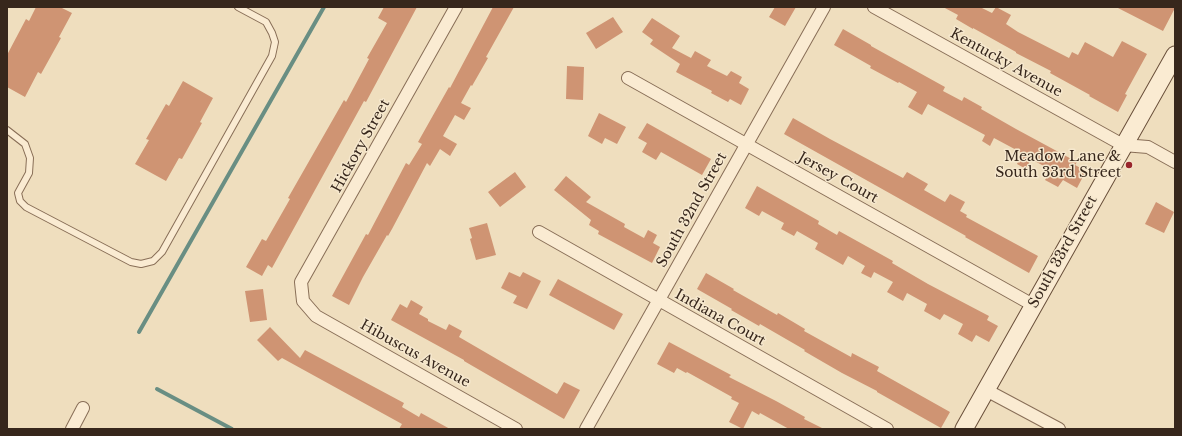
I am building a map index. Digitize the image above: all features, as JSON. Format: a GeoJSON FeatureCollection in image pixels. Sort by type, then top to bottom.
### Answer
{"type":"FeatureCollection","features":[{"type":"Feature","properties":{"kind":"street","name":"Hickory Street"},"geometry":{"type":"LineString","coordinates":[[303,301],[301,282],[456,7]]}},
{"type":"Feature","properties":{"kind":"street","name":"South 32nd Street"},"geometry":{"type":"LineString","coordinates":[[586,429],[824,7]]}},
{"type":"Feature","properties":{"kind":"street","name":"Kentucky Avenue"},"geometry":{"type":"LineString","coordinates":[[874,7],[1123,145]]}},
{"type":"Feature","properties":{"kind":"street","name":"South 33rd Street"},"geometry":{"type":"LineString","coordinates":[[964,429],[1175,55]]}},
{"type":"Feature","properties":{"kind":"street","name":"Jersey Court"},"geometry":{"type":"LineString","coordinates":[[628,78],[1033,305]]}},
{"type":"Feature","properties":{"kind":"street"},"geometry":{"type":"LineString","coordinates":[[1123,145],[1148,147],[1175,162]]}},
{"type":"Feature","properties":{"kind":"street","name":"Indiana Court"},"geometry":{"type":"LineString","coordinates":[[539,232],[887,429]]}},
{"type":"Feature","properties":{"kind":"street","name":"Hibuscus Avenue"},"geometry":{"type":"LineString","coordinates":[[303,301],[316,316],[516,429]]}},
{"type":"Feature","properties":{"kind":"street"},"geometry":{"type":"LineString","coordinates":[[986,390],[1059,429]]}},
{"type":"Feature","properties":{"kind":"street"},"geometry":{"type":"LineString","coordinates":[[72,429],[83,408]]}},
{"type":"Feature","properties":{"kind":"lane"},"geometry":{"type":"LineString","coordinates":[[7,130],[25,144],[30,158],[29,173],[18,193],[20,201],[26,207],[131,262],[142,264],[153,261],[162,252],[272,56],[275,42],[266,22],[238,7]]}},
{"type":"Feature","properties":{"kind":"building"},"geometry":{"type":"Polygon","coordinates":[[[36,7],[60,7],[72,13],[59,37],[61,38],[41,74],[38,72],[25,97],[7,87],[7,55],[26,19],[29,21],[36,7]]]}},
{"type":"Feature","properties":{"kind":"building"},"geometry":{"type":"Polygon","coordinates":[[[384,7],[417,7],[366,102],[364,101],[272,268],[268,265],[262,276],[246,267],[262,239],[266,241],[290,199],[288,198],[344,100],[346,102],[369,59],[367,58],[387,23],[378,18],[384,7]]]}},
{"type":"Feature","properties":{"kind":"building"},"geometry":{"type":"Polygon","coordinates":[[[493,7],[514,7],[486,57],[488,58],[461,103],[471,108],[464,120],[455,115],[443,136],[457,144],[450,156],[440,149],[430,166],[427,163],[392,229],[363,277],[349,305],[332,296],[366,234],[368,235],[406,163],[409,165],[422,144],[418,142],[449,87],[450,88],[493,7]]]}},
{"type":"Feature","properties":{"kind":"building"},"geometry":{"type":"Polygon","coordinates":[[[775,7],[796,7],[785,26],[769,17],[775,7]]]}},
{"type":"Feature","properties":{"kind":"building"},"geometry":{"type":"Polygon","coordinates":[[[943,7],[980,7],[992,13],[996,7],[1011,15],[1006,24],[1018,32],[1069,58],[1072,52],[1078,55],[1085,42],[1113,57],[1122,41],[1147,54],[1125,94],[1127,95],[1118,112],[1050,73],[1051,71],[956,19],[958,15],[943,7]]]}},
{"type":"Feature","properties":{"kind":"building"},"geometry":{"type":"Polygon","coordinates":[[[1116,7],[1175,7],[1175,8],[1163,31],[1116,7]]]}},
{"type":"Feature","properties":{"kind":"building"},"geometry":{"type":"Polygon","coordinates":[[[613,17],[623,32],[596,49],[586,33],[613,17]]]}},
{"type":"Feature","properties":{"kind":"building"},"geometry":{"type":"Polygon","coordinates":[[[652,18],[680,36],[672,48],[691,58],[695,51],[711,60],[707,66],[727,76],[731,71],[742,77],[739,83],[749,89],[741,105],[730,99],[728,102],[711,93],[712,91],[676,72],[680,64],[650,44],[653,40],[642,32],[652,18]]]}},
{"type":"Feature","properties":{"kind":"building"},"geometry":{"type":"Polygon","coordinates":[[[843,29],[945,87],[943,91],[962,101],[964,97],[982,107],[981,109],[1077,162],[1075,165],[1086,171],[1077,188],[1063,180],[1058,187],[1045,180],[1051,170],[1031,159],[1026,169],[1017,164],[1022,153],[994,138],[990,146],[982,141],[985,135],[928,104],[922,115],[908,107],[917,92],[870,68],[871,66],[834,45],[843,29]]]}},
{"type":"Feature","properties":{"kind":"building"},"geometry":{"type":"Polygon","coordinates":[[[567,66],[584,67],[583,100],[566,99],[567,66]]]}},
{"type":"Feature","properties":{"kind":"building"},"geometry":{"type":"Polygon","coordinates":[[[183,81],[213,98],[200,122],[202,123],[182,159],[179,158],[166,181],[135,164],[149,140],[146,139],[166,104],[169,106],[183,81]]]}},
{"type":"Feature","properties":{"kind":"building"},"geometry":{"type":"Polygon","coordinates":[[[599,113],[626,127],[617,144],[605,138],[602,144],[588,136],[599,113]]]}},
{"type":"Feature","properties":{"kind":"building"},"geometry":{"type":"Polygon","coordinates":[[[793,118],[903,178],[907,172],[928,184],[924,190],[945,202],[950,194],[965,202],[960,211],[967,215],[966,217],[1038,256],[1029,273],[784,134],[793,118]]]}},
{"type":"Feature","properties":{"kind":"building"},"geometry":{"type":"Polygon","coordinates":[[[647,123],[711,159],[702,175],[661,152],[656,160],[642,152],[647,143],[638,138],[647,123]]]}},
{"type":"Feature","properties":{"kind":"building"},"geometry":{"type":"Polygon","coordinates":[[[515,172],[526,187],[500,207],[488,192],[515,172]]]}},
{"type":"Feature","properties":{"kind":"building"},"geometry":{"type":"Polygon","coordinates":[[[566,176],[591,197],[586,202],[625,224],[624,227],[644,238],[648,230],[657,235],[653,243],[660,247],[652,263],[598,234],[599,231],[589,225],[591,220],[554,190],[566,176]]]}},
{"type":"Feature","properties":{"kind":"building"},"geometry":{"type":"Polygon","coordinates":[[[757,186],[819,221],[818,224],[837,235],[839,231],[893,261],[892,263],[928,284],[989,316],[987,320],[998,326],[989,342],[976,335],[972,342],[958,334],[963,324],[944,314],[940,320],[924,311],[927,304],[907,293],[903,301],[887,292],[893,282],[874,272],[871,278],[861,273],[865,266],[848,256],[843,265],[815,249],[818,243],[797,231],[794,236],[781,229],[784,223],[762,211],[759,216],[745,208],[757,186]]]}},
{"type":"Feature","properties":{"kind":"building"},"geometry":{"type":"Polygon","coordinates":[[[1156,202],[1174,212],[1164,233],[1145,224],[1156,202]]]}},
{"type":"Feature","properties":{"kind":"building"},"geometry":{"type":"Polygon","coordinates":[[[487,223],[496,255],[476,260],[470,239],[472,238],[469,228],[487,223]]]}},
{"type":"Feature","properties":{"kind":"building"},"geometry":{"type":"Polygon","coordinates":[[[509,272],[520,277],[523,272],[541,281],[527,309],[513,303],[517,296],[501,288],[509,272]]]}},
{"type":"Feature","properties":{"kind":"building"},"geometry":{"type":"Polygon","coordinates":[[[706,273],[777,315],[778,313],[805,329],[804,331],[851,357],[852,353],[879,367],[877,371],[950,412],[941,428],[877,391],[842,373],[760,324],[759,326],[697,289],[706,273]]]}},
{"type":"Feature","properties":{"kind":"building"},"geometry":{"type":"Polygon","coordinates":[[[558,279],[623,314],[614,330],[549,295],[558,279]]]}},
{"type":"Feature","properties":{"kind":"building"},"geometry":{"type":"Polygon","coordinates":[[[263,289],[267,320],[250,322],[245,291],[263,289]]]}},
{"type":"Feature","properties":{"kind":"building"},"geometry":{"type":"Polygon","coordinates":[[[411,300],[423,307],[419,314],[428,319],[428,321],[446,330],[449,324],[462,331],[459,337],[557,394],[564,382],[580,390],[564,419],[464,360],[391,320],[400,304],[407,308],[411,300]]]}},
{"type":"Feature","properties":{"kind":"building"},"geometry":{"type":"Polygon","coordinates":[[[270,327],[300,358],[305,350],[404,403],[402,407],[419,417],[421,413],[450,429],[399,429],[402,424],[282,358],[278,361],[257,340],[270,327]]]}},
{"type":"Feature","properties":{"kind":"building"},"geometry":{"type":"Polygon","coordinates":[[[669,342],[731,375],[729,377],[776,401],[805,417],[804,419],[824,429],[789,429],[760,413],[759,415],[752,411],[743,429],[729,422],[739,403],[731,399],[732,397],[687,372],[686,373],[677,368],[674,373],[657,364],[669,342]]]}},
{"type":"Feature","properties":{"kind":"waterway"},"geometry":{"type":"LineString","coordinates":[[139,332],[324,7]]}},
{"type":"Feature","properties":{"kind":"waterway"},"geometry":{"type":"LineString","coordinates":[[157,389],[232,429]]}},
{"type":"Feature","properties":{"kind":"place","name":"Meadow Lane & South 33rd Street"},"geometry":{"type":"Point","coordinates":[1129,165]}}]}
